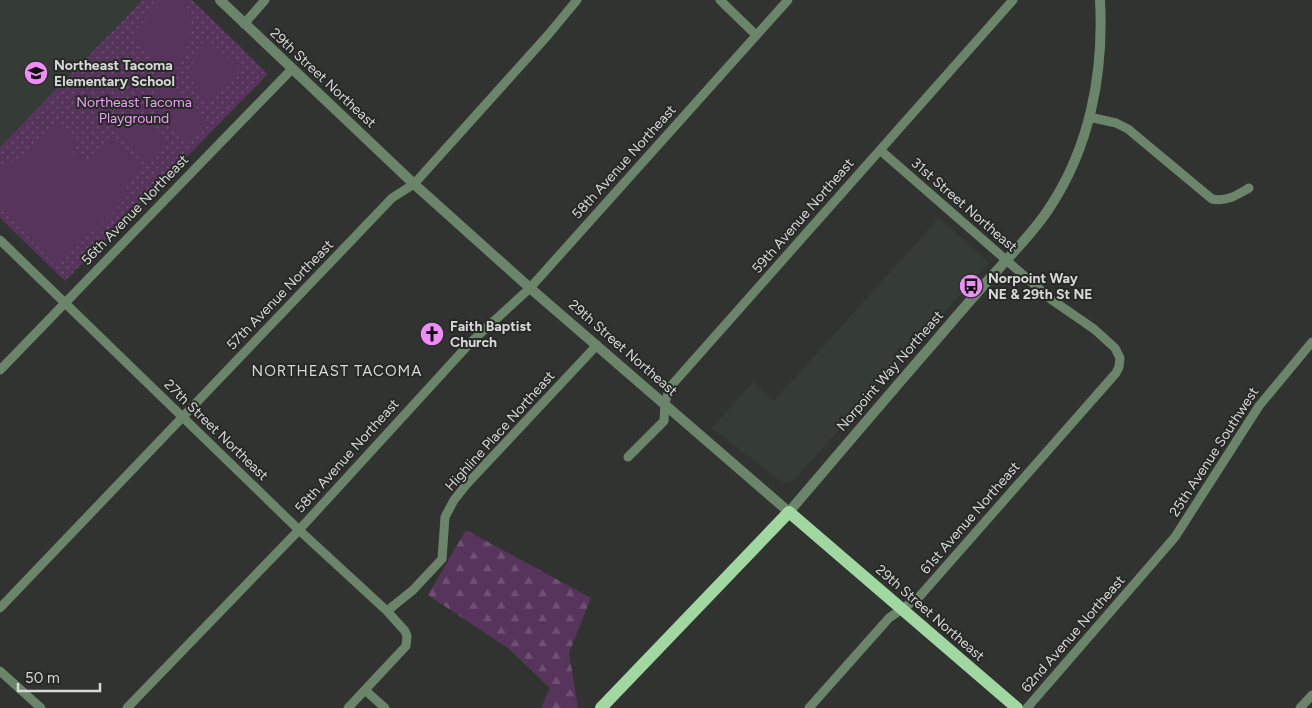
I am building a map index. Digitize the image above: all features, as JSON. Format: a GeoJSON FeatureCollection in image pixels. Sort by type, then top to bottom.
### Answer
{"type":"FeatureCollection","features":[{"type":"Feature","properties":{"kind":"main road","name":"29th Street Northeast"},"geometry":{"type":"LineString","coordinates":[[789,512],[1017,708]]}},
{"type":"Feature","properties":{"kind":"main road","name":"Norpoint Way Northeast"},"geometry":{"type":"LineString","coordinates":[[601,708],[789,512]]}},
{"type":"Feature","properties":{"kind":"street","name":"29th Street Northeast"},"geometry":{"type":"LineString","coordinates":[[220,0],[291,70],[414,184],[530,288],[789,512]]}},
{"type":"Feature","properties":{"kind":"street"},"geometry":{"type":"LineString","coordinates":[[244,24],[265,0]]}},
{"type":"Feature","properties":{"kind":"street","name":"57th Avenue Northeast"},"geometry":{"type":"LineString","coordinates":[[0,608],[392,198],[414,184],[548,35],[577,0]]}},
{"type":"Feature","properties":{"kind":"street"},"geometry":{"type":"LineString","coordinates":[[720,0],[756,36]]}},
{"type":"Feature","properties":{"kind":"street","name":"58th Avenue Northeast"},"geometry":{"type":"LineString","coordinates":[[127,708],[298,530],[471,342],[530,288],[788,0]]}},
{"type":"Feature","properties":{"kind":"street","name":"59th Avenue Northeast"},"geometry":{"type":"LineString","coordinates":[[628,457],[664,421],[665,403],[670,387],[1013,0]]}},
{"type":"Feature","properties":{"kind":"street","name":"Norpoint Way Northeast"},"geometry":{"type":"LineString","coordinates":[[789,512],[1048,210],[1069,174],[1089,117],[1098,74],[1100,0]]}},
{"type":"Feature","properties":{"kind":"street","name":"56th Avenue Northeast"},"geometry":{"type":"LineString","coordinates":[[0,370],[291,70]]}},
{"type":"Feature","properties":{"kind":"street"},"geometry":{"type":"LineString","coordinates":[[1089,117],[1128,129],[1212,199],[1222,201],[1232,198],[1249,188]]}},
{"type":"Feature","properties":{"kind":"street","name":"31st Street Northeast"},"geometry":{"type":"LineString","coordinates":[[880,150],[1052,300],[1094,328],[1115,348],[1120,358]]}},
{"type":"Feature","properties":{"kind":"street","name":"27th Street Northeast"},"geometry":{"type":"LineString","coordinates":[[0,240],[298,530],[388,612],[405,631],[408,641],[406,646],[365,690]]}},
{"type":"Feature","properties":{"kind":"street","name":"25th Avenue Southwest"},"geometry":{"type":"LineString","coordinates":[[1139,578],[1175,537],[1259,406],[1312,342]]}},
{"type":"Feature","properties":{"kind":"street","name":"Highline Place Northeast"},"geometry":{"type":"LineString","coordinates":[[388,612],[414,590],[442,559],[445,517],[454,500],[597,345]]}},
{"type":"Feature","properties":{"kind":"street","name":"61st Avenue Northeast"},"geometry":{"type":"LineString","coordinates":[[809,708],[889,618],[919,597],[1116,373],[1120,358]]}},
{"type":"Feature","properties":{"kind":"street","name":"62nd Avenue Northeast"},"geometry":{"type":"LineString","coordinates":[[1028,708],[1139,578]]}},
{"type":"Feature","properties":{"kind":"street"},"geometry":{"type":"LineString","coordinates":[[0,671],[41,708]]}},
{"type":"Feature","properties":{"kind":"street"},"geometry":{"type":"LineString","coordinates":[[348,708],[365,690],[384,708]]}},
{"type":"Feature","properties":{"kind":"street"},"geometry":{"type":"LineString","coordinates":[[1300,708],[1312,695]]}},
{"type":"Feature","properties":{"kind":"shaded area","name":"Northeast Tacoma Elementary School"},"geometry":{"type":"Polygon","coordinates":[[[0,0],[143,0],[0,147],[0,0]]]}},
{"type":"Feature","properties":{"kind":"shaded area"},"geometry":{"type":"Polygon","coordinates":[[[939,218],[989,263],[795,479],[783,483],[712,428],[753,382],[774,401],[939,218]]]}},
{"type":"Feature","properties":{"kind":"green space","name":"Northeast Tacoma Playground"},"geometry":{"type":"Polygon","coordinates":[[[143,0],[192,0],[268,74],[65,281],[0,218],[0,147],[143,0]]]}},
{"type":"Feature","properties":{"kind":"green space"},"geometry":{"type":"Polygon","coordinates":[[[163,0],[182,0],[191,18],[190,38],[187,48],[173,74],[134,37],[135,31],[163,0]]]}},
{"type":"Feature","properties":{"kind":"green space"},"geometry":{"type":"Polygon","coordinates":[[[206,38],[239,68],[238,74],[208,105],[196,87],[192,72],[195,57],[206,38]]]}},
{"type":"Feature","properties":{"kind":"green space"},"geometry":{"type":"Polygon","coordinates":[[[168,83],[207,120],[186,142],[147,104],[168,83]]]}},
{"type":"Feature","properties":{"kind":"green space"},"geometry":{"type":"Polygon","coordinates":[[[135,110],[168,141],[148,162],[115,131],[135,110]]]}},
{"type":"Feature","properties":{"kind":"green space"},"geometry":{"type":"Polygon","coordinates":[[[58,120],[79,141],[69,151],[93,162],[90,158],[110,136],[143,167],[125,186],[131,193],[95,231],[87,234],[59,265],[54,264],[0,208],[0,172],[27,154],[58,120]]]}},
{"type":"Feature","properties":{"kind":"green space"},"geometry":{"type":"Polygon","coordinates":[[[466,530],[591,598],[569,653],[578,708],[541,708],[550,688],[509,649],[428,595],[466,530]]]}},
{"type":"Feature","properties":{"kind":"place","name":"Northeast Tacoma Elementary School"},"geometry":{"type":"Point","coordinates":[36,73]}},
{"type":"Feature","properties":{"kind":"place","name":"Norpoint Way NE & 29th St NE"},"geometry":{"type":"Point","coordinates":[971,286]}},
{"type":"Feature","properties":{"kind":"place","name":"Faith Baptist Church"},"geometry":{"type":"Point","coordinates":[432,334]}},
{"type":"Feature","properties":{"kind":"district","name":"NORTHEAST TACOMA"},"geometry":{"type":"Point","coordinates":[337,371]}}]}
